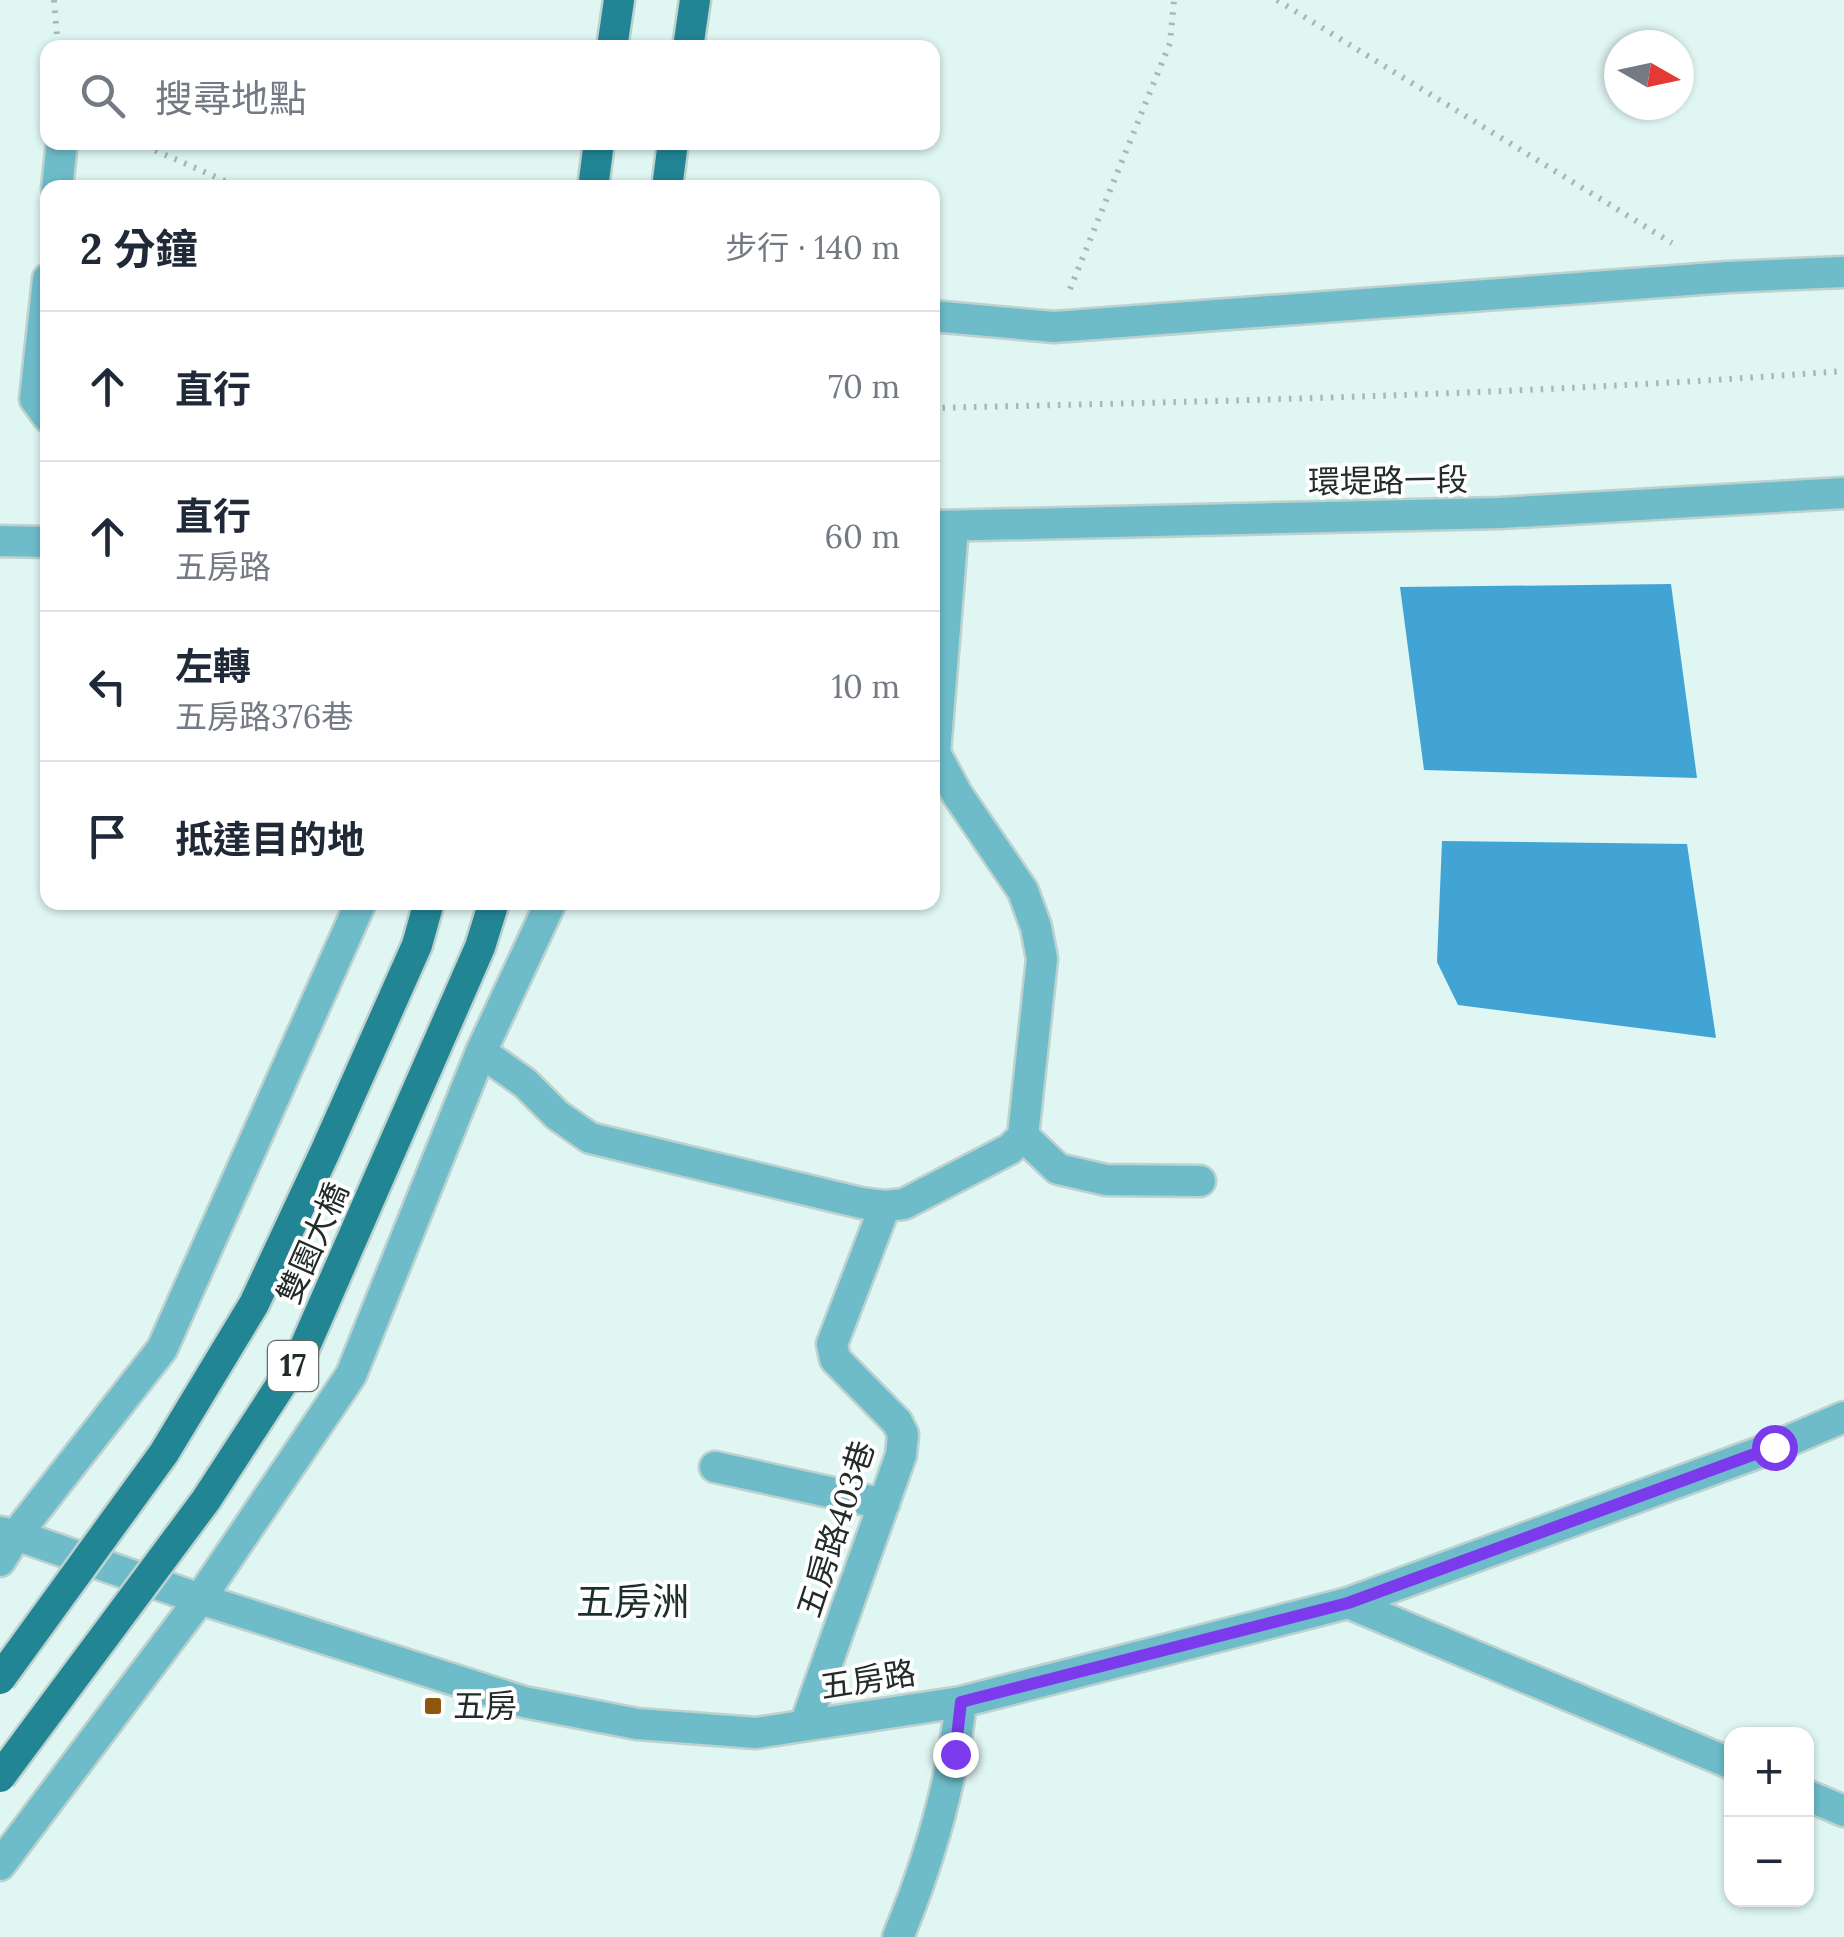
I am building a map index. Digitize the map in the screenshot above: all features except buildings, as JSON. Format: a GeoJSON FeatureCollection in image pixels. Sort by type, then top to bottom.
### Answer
{"type":"FeatureCollection","features":[{"type":"Feature","properties":{"kind":"main road"},"geometry":{"type":"LineString","coordinates":[[613,40],[619,0]]}},
{"type":"Feature","properties":{"kind":"main road"},"geometry":{"type":"LineString","coordinates":[[689,40],[695,0]]}},
{"type":"Feature","properties":{"kind":"main road"},"geometry":{"type":"LineString","coordinates":[[594,180],[598,150]]}},
{"type":"Feature","properties":{"kind":"main road"},"geometry":{"type":"LineString","coordinates":[[668,180],[673,150]]}},
{"type":"Feature","properties":{"kind":"main road","name":"雙園大橋"},"geometry":{"type":"LineString","coordinates":[[0,1679],[164,1453],[254,1304],[417,946],[428,910]]}},
{"type":"Feature","properties":{"kind":"main road","name":"雙園大橋"},"geometry":{"type":"LineString","coordinates":[[0,1777],[206,1500],[303,1351],[480,948],[492,910]]}},
{"type":"Feature","properties":{"kind":"street"},"geometry":{"type":"LineString","coordinates":[[58,180],[61,150]]}},
{"type":"Feature","properties":{"kind":"street"},"geometry":{"type":"LineString","coordinates":[[940,317],[1054,327],[1844,272]]}},
{"type":"Feature","properties":{"kind":"street"},"geometry":{"type":"LineString","coordinates":[[40,353],[35,399],[40,406]]}},
{"type":"Feature","properties":{"kind":"street","name":"環堤路一段"},"geometry":{"type":"LineString","coordinates":[[943,526],[1500,513],[1844,494]]}},
{"type":"Feature","properties":{"kind":"street"},"geometry":{"type":"LineString","coordinates":[[940,611],[943,526]]}},
{"type":"Feature","properties":{"kind":"street"},"geometry":{"type":"LineString","coordinates":[[0,541],[40,542]]}},
{"type":"Feature","properties":{"kind":"street"},"geometry":{"type":"LineString","coordinates":[[481,1052],[590,1138],[862,1203],[904,1204],[1010,1149],[1023,1136],[1042,959],[1023,890],[957,794],[940,762]]}},
{"type":"Feature","properties":{"kind":"street"},"geometry":{"type":"LineString","coordinates":[[5,1543],[162,1349],[357,910]]}},
{"type":"Feature","properties":{"kind":"street"},"geometry":{"type":"LineString","coordinates":[[0,1865],[200,1598],[351,1375],[481,1052],[547,910]]}},
{"type":"Feature","properties":{"kind":"street"},"geometry":{"type":"LineString","coordinates":[[1023,1136],[1058,1169],[1106,1180],[1200,1181]]}},
{"type":"Feature","properties":{"kind":"street","name":"五房路403巷"},"geometry":{"type":"LineString","coordinates":[[805,1725],[901,1455],[903,1434],[897,1422],[835,1359],[832,1344],[885,1206]]}},
{"type":"Feature","properties":{"kind":"street","name":"五房路"},"geometry":{"type":"LineString","coordinates":[[5,1543],[200,1598],[524,1702],[636,1724],[756,1733],[961,1702],[1348,1603],[1844,1418]]}},
{"type":"Feature","properties":{"kind":"street"},"geometry":{"type":"LineString","coordinates":[[715,1466],[884,1504]]}},
{"type":"Feature","properties":{"kind":"street"},"geometry":{"type":"LineString","coordinates":[[1348,1603],[1724,1761]]}},
{"type":"Feature","properties":{"kind":"street"},"geometry":{"type":"LineString","coordinates":[[898,1937],[920,1884],[955,1754],[961,1702]]}},
{"type":"Feature","properties":{"kind":"street"},"geometry":{"type":"LineString","coordinates":[[1814,1798],[1844,1811]]}},
{"type":"Feature","properties":{"kind":"path"},"geometry":{"type":"LineString","coordinates":[[54,0],[57,40]]}},
{"type":"Feature","properties":{"kind":"path"},"geometry":{"type":"LineString","coordinates":[[1054,327],[1170,43],[1174,0]]}},
{"type":"Feature","properties":{"kind":"path"},"geometry":{"type":"LineString","coordinates":[[1277,0],[1678,246]]}},
{"type":"Feature","properties":{"kind":"path"},"geometry":{"type":"LineString","coordinates":[[154,150],[222,180]]}},
{"type":"Feature","properties":{"kind":"path"},"geometry":{"type":"LineString","coordinates":[[940,408],[1261,400],[1844,371]]}},
{"type":"Feature","properties":{"kind":"water"},"geometry":{"type":"Polygon","coordinates":[[[1671,584],[1697,778],[1424,770],[1400,587],[1671,584]]]}},
{"type":"Feature","properties":{"kind":"water"},"geometry":{"type":"Polygon","coordinates":[[[1442,841],[1687,844],[1716,1038],[1458,1005],[1437,962],[1442,841]]]}},
{"type":"Feature","properties":{"kind":"place","name":"五房"},"geometry":{"type":"Point","coordinates":[433,1706]}},
{"type":"Feature","properties":{"kind":"district","name":"五房洲"},"geometry":{"type":"Point","coordinates":[633,1602]}},
{"type":"Feature","properties":{"kind":"route"},"geometry":{"type":"LineString","coordinates":[[955,1754],[961,1702],[1348,1603],[1774,1447]]}}]}
